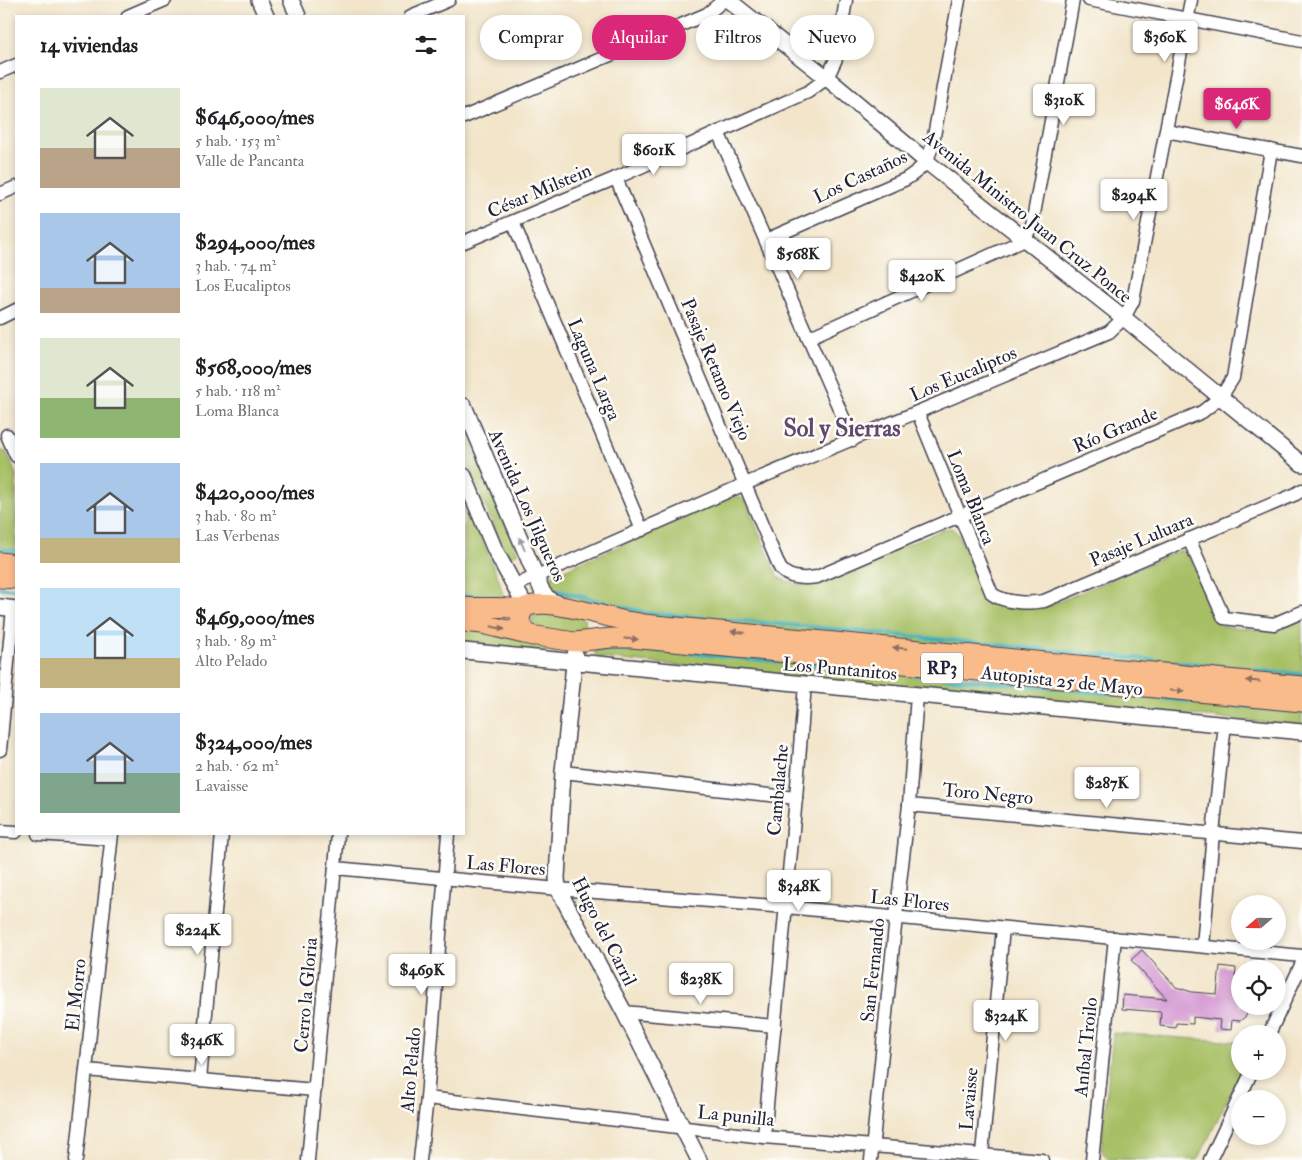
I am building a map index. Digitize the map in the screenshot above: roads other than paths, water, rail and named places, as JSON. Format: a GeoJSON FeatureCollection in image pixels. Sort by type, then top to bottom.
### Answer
{"type":"FeatureCollection","features":[{"type":"Feature","properties":{"kind":"main road"},"geometry":{"type":"LineString","coordinates":[[0,562],[15,564]]}},
{"type":"Feature","properties":{"kind":"main road"},"geometry":{"type":"LineString","coordinates":[[0,578],[15,579]]}},
{"type":"Feature","properties":{"kind":"main road","name":"RP3"},"geometry":{"type":"LineString","coordinates":[[465,607],[525,608],[540,604],[577,609]]}},
{"type":"Feature","properties":{"kind":"main road"},"geometry":{"type":"LineString","coordinates":[[525,608],[520,614],[521,625],[523,630],[532,636]]}},
{"type":"Feature","properties":{"kind":"main road"},"geometry":{"type":"LineString","coordinates":[[577,609],[592,616],[595,623],[595,630],[591,636],[579,642]]}},
{"type":"Feature","properties":{"kind":"main road","name":"Autopista 25 de Mayo"},"geometry":{"type":"LineString","coordinates":[[577,609],[644,624],[1302,686]]}},
{"type":"Feature","properties":{"kind":"main road","name":"RP3"},"geometry":{"type":"LineString","coordinates":[[465,622],[482,624],[532,636],[579,642]]}},
{"type":"Feature","properties":{"kind":"main road","name":"Autopista 25 de Mayo"},"geometry":{"type":"LineString","coordinates":[[579,642],[611,638],[631,638],[1302,702]]}},
{"type":"Feature","properties":{"kind":"street"},"geometry":{"type":"LineString","coordinates":[[130,15],[166,0]]}},
{"type":"Feature","properties":{"kind":"street"},"geometry":{"type":"LineString","coordinates":[[259,0],[266,15]]}},
{"type":"Feature","properties":{"kind":"street"},"geometry":{"type":"LineString","coordinates":[[291,0],[298,15]]}},
{"type":"Feature","properties":{"kind":"street"},"geometry":{"type":"LineString","coordinates":[[413,15],[449,0]]}},
{"type":"Feature","properties":{"kind":"street"},"geometry":{"type":"LineString","coordinates":[[465,117],[707,14],[724,0]]}},
{"type":"Feature","properties":{"kind":"street","name":"Avenida Ministro Juan Cruz Ponce"},"geometry":{"type":"LineString","coordinates":[[728,0],[828,78],[927,162],[1124,318],[1302,464]]}},
{"type":"Feature","properties":{"kind":"street"},"geometry":{"type":"LineString","coordinates":[[828,78],[836,59],[846,0]]}},
{"type":"Feature","properties":{"kind":"street","name":"Los Castaños"},"geometry":{"type":"LineString","coordinates":[[766,240],[906,179],[919,171],[927,162],[932,147],[959,0]]}},
{"type":"Feature","properties":{"kind":"street"},"geometry":{"type":"LineString","coordinates":[[808,338],[1024,240],[1032,225],[1073,0]]}},
{"type":"Feature","properties":{"kind":"street"},"geometry":{"type":"LineString","coordinates":[[1089,0],[1302,41]]}},
{"type":"Feature","properties":{"kind":"street","name":"Los Eucaliptos"},"geometry":{"type":"LineString","coordinates":[[514,586],[746,484],[1109,332],[1124,318],[1133,301],[1191,0]]}},
{"type":"Feature","properties":{"kind":"street"},"geometry":{"type":"LineString","coordinates":[[0,72],[15,65]]}},
{"type":"Feature","properties":{"kind":"street","name":"César Milstein"},"geometry":{"type":"LineString","coordinates":[[465,242],[616,178],[808,92],[828,78]]}},
{"type":"Feature","properties":{"kind":"street"},"geometry":{"type":"LineString","coordinates":[[1166,131],[1302,156]]}},
{"type":"Feature","properties":{"kind":"street"},"geometry":{"type":"LineString","coordinates":[[718,132],[853,440]]}},
{"type":"Feature","properties":{"kind":"street","name":"Río Grande"},"geometry":{"type":"LineString","coordinates":[[784,574],[807,579],[817,577],[1202,412],[1221,397],[1233,378],[1271,150]]}},
{"type":"Feature","properties":{"kind":"street","name":"Pasaje Retamo Viejo"},"geometry":{"type":"LineString","coordinates":[[616,178],[784,574]]}},
{"type":"Feature","properties":{"kind":"street"},"geometry":{"type":"LineString","coordinates":[[0,194],[15,187]]}},
{"type":"Feature","properties":{"kind":"street","name":"Laguna Larga"},"geometry":{"type":"LineString","coordinates":[[513,222],[642,530]]}},
{"type":"Feature","properties":{"kind":"street"},"geometry":{"type":"LineString","coordinates":[[0,318],[15,310]]}},
{"type":"Feature","properties":{"kind":"street","name":"Avenida Los Jilgueros"},"geometry":{"type":"LineString","coordinates":[[465,408],[536,577],[547,597],[551,601],[577,609]]}},
{"type":"Feature","properties":{"kind":"street","name":"Loma Blanca"},"geometry":{"type":"LineString","coordinates":[[918,413],[992,594]]}},
{"type":"Feature","properties":{"kind":"street"},"geometry":{"type":"LineString","coordinates":[[8,435],[15,453]]}},
{"type":"Feature","properties":{"kind":"street"},"geometry":{"type":"LineString","coordinates":[[465,481],[495,550],[525,608]]}},
{"type":"Feature","properties":{"kind":"street","name":"Pasaje Luluara"},"geometry":{"type":"LineString","coordinates":[[992,594],[1000,599],[1036,603],[1044,601],[1302,490]]}},
{"type":"Feature","properties":{"kind":"street"},"geometry":{"type":"LineString","coordinates":[[1189,539],[1224,618],[1274,624],[1302,612]]}},
{"type":"Feature","properties":{"kind":"street"},"geometry":{"type":"LineString","coordinates":[[0,750],[10,608]]}},
{"type":"Feature","properties":{"kind":"street","name":"Hugo del Carril"},"geometry":{"type":"LineString","coordinates":[[579,642],[574,662],[563,772],[558,889],[624,1012],[699,1160]]}},
{"type":"Feature","properties":{"kind":"street","name":"Los Puntanitos"},"geometry":{"type":"LineString","coordinates":[[465,651],[1302,732]]}},
{"type":"Feature","properties":{"kind":"street","name":"Cambalache"},"geometry":{"type":"LineString","coordinates":[[764,1137],[805,684]]}},
{"type":"Feature","properties":{"kind":"street","name":"San Fernando"},"geometry":{"type":"LineString","coordinates":[[871,1160],[909,805],[918,695]]}},
{"type":"Feature","properties":{"kind":"street"},"geometry":{"type":"LineString","coordinates":[[1203,946],[1225,724]]}},
{"type":"Feature","properties":{"kind":"street"},"geometry":{"type":"LineString","coordinates":[[563,772],[796,798]]}},
{"type":"Feature","properties":{"kind":"street","name":"Toro Negro"},"geometry":{"type":"LineString","coordinates":[[909,805],[1302,842]]}},
{"type":"Feature","properties":{"kind":"street"},"geometry":{"type":"LineString","coordinates":[[0,831],[15,832]]}},
{"type":"Feature","properties":{"kind":"street"},"geometry":{"type":"LineString","coordinates":[[62,835],[111,837]]}},
{"type":"Feature","properties":{"kind":"street"},"geometry":{"type":"LineString","coordinates":[[200,1080],[222,835]]}},
{"type":"Feature","properties":{"kind":"street","name":"Cerro la Gloria"},"geometry":{"type":"LineString","coordinates":[[308,1160],[338,835]]}},
{"type":"Feature","properties":{"kind":"street","name":"Alto Pelado"},"geometry":{"type":"LineString","coordinates":[[420,1160],[446,878],[448,835]]}},
{"type":"Feature","properties":{"kind":"street","name":"El Morro"},"geometry":{"type":"LineString","coordinates":[[76,1160],[111,837]]}},
{"type":"Feature","properties":{"kind":"street","name":"Las Flores"},"geometry":{"type":"LineString","coordinates":[[335,868],[558,889],[896,917],[1302,956]]}},
{"type":"Feature","properties":{"kind":"street","name":"Lavaisse"},"geometry":{"type":"LineString","coordinates":[[982,1154],[1002,928]]}},
{"type":"Feature","properties":{"kind":"street","name":"Aníbal Troilo"},"geometry":{"type":"LineString","coordinates":[[1092,1160],[1115,938]]}},
{"type":"Feature","properties":{"kind":"street"},"geometry":{"type":"LineString","coordinates":[[1273,1025],[1302,963]]}},
{"type":"Feature","properties":{"kind":"street"},"geometry":{"type":"LineString","coordinates":[[624,1012],[775,1026]]}},
{"type":"Feature","properties":{"kind":"street"},"geometry":{"type":"LineString","coordinates":[[86,1070],[315,1090]]}},
{"type":"Feature","properties":{"kind":"street"},"geometry":{"type":"LineString","coordinates":[[1210,1160],[1248,1080]]}},
{"type":"Feature","properties":{"kind":"street","name":"La punilla"},"geometry":{"type":"LineString","coordinates":[[427,1098],[764,1137],[1042,1160]]}},
{"type":"Feature","properties":{"kind":"waterway"},"geometry":{"type":"LineString","coordinates":[[0,549],[15,551]]}},
{"type":"Feature","properties":{"kind":"waterway"},"geometry":{"type":"LineString","coordinates":[[0,588],[15,589]]}},
{"type":"Feature","properties":{"kind":"waterway"},"geometry":{"type":"LineString","coordinates":[[559,591],[647,613],[1302,674]]}},
{"type":"Feature","properties":{"kind":"waterway"},"geometry":{"type":"LineString","coordinates":[[465,595],[498,598]]}},
{"type":"Feature","properties":{"kind":"waterway"},"geometry":{"type":"LineString","coordinates":[[599,650],[666,651],[1302,712]]}},
{"type":"Feature","properties":{"kind":"district","name":"Sol y Sierras"},"geometry":{"type":"Point","coordinates":[842,428]}}]}
